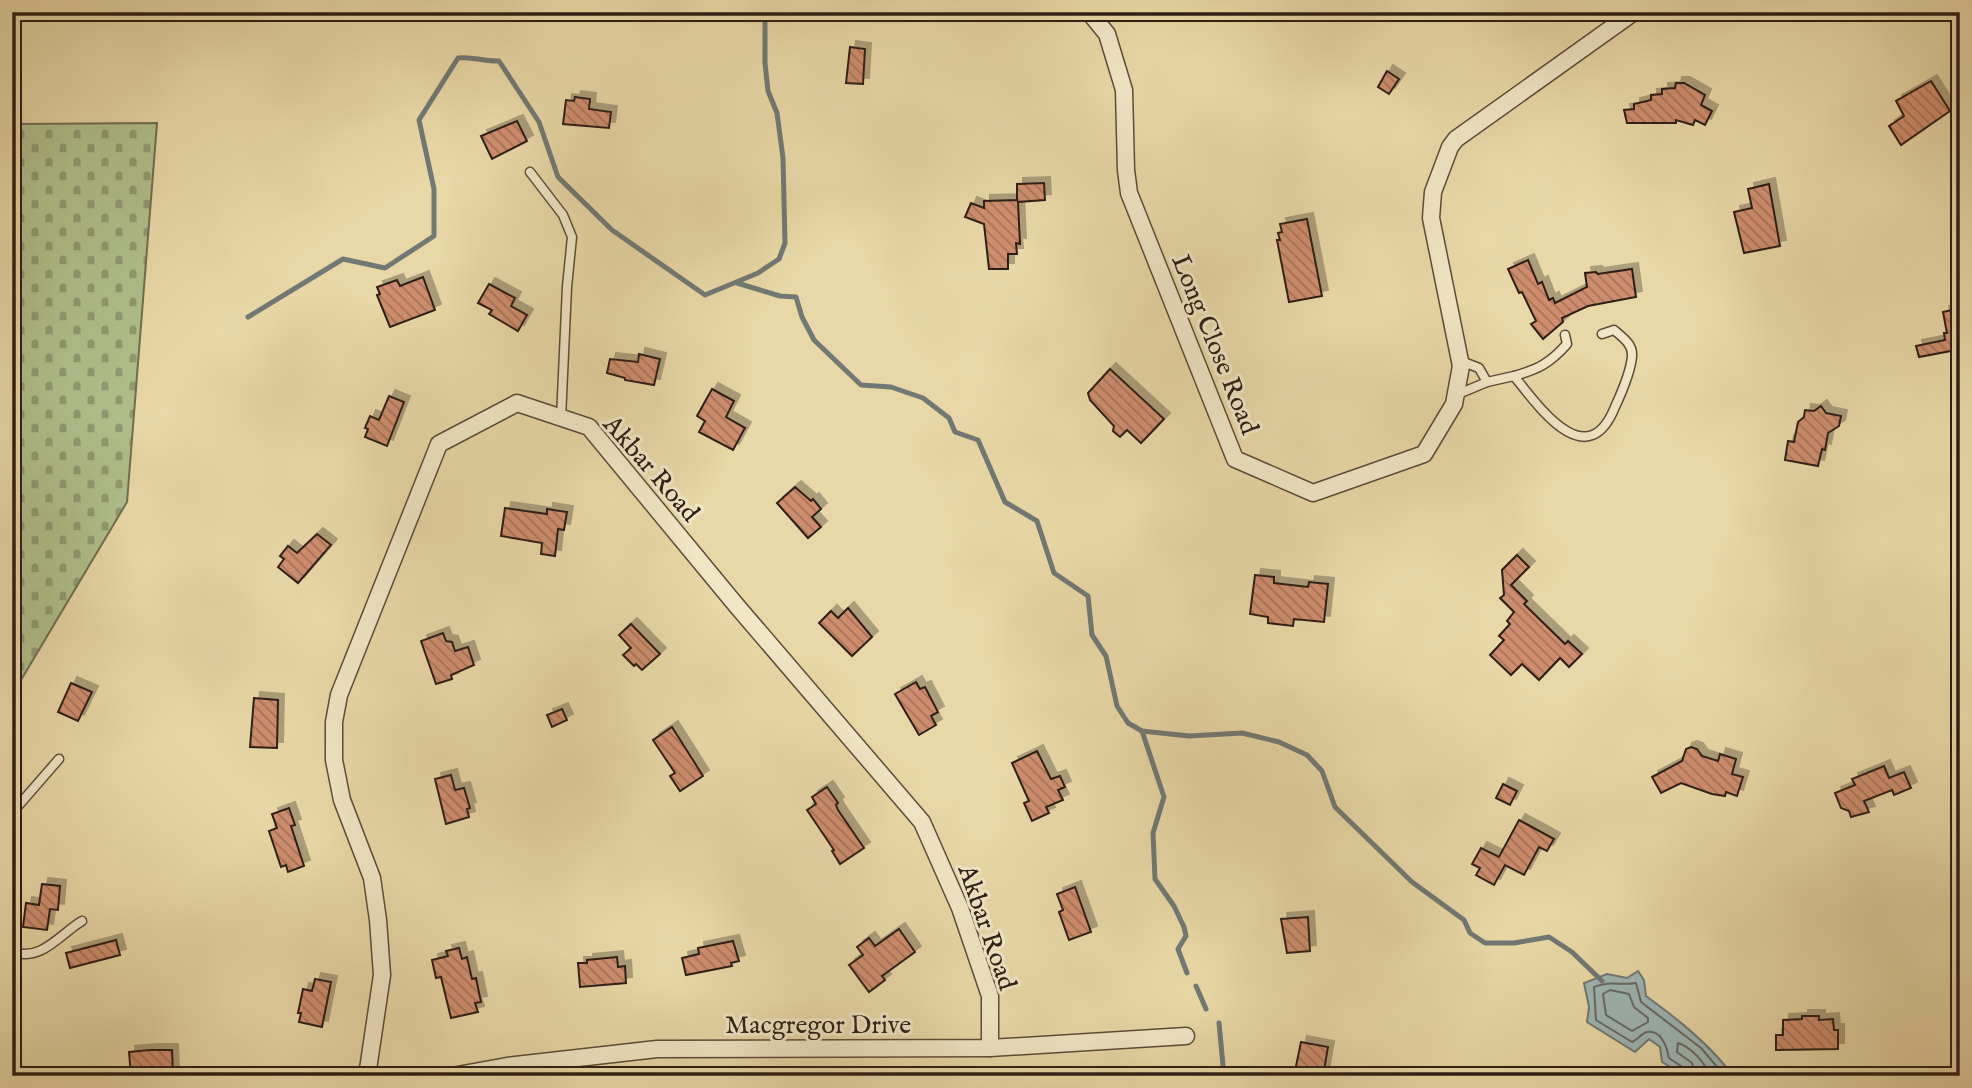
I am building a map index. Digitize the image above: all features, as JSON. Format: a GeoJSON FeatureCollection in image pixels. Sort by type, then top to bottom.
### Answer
{"type":"FeatureCollection","features":[{"type":"Feature","properties":{"kind":"street","name":"Long Close Road"},"geometry":{"type":"LineString","coordinates":[[1089,12],[1107,34],[1124,90],[1129,192],[1235,459],[1313,493],[1424,454],[1454,404],[1460,361],[1431,218],[1433,192],[1455,139],[1634,12]]}},
{"type":"Feature","properties":{"kind":"street","name":"Akbar Road"},"geometry":{"type":"LineString","coordinates":[[367,1076],[382,975],[378,920],[372,878],[342,800],[334,760],[334,722],[339,695],[439,444],[517,403],[589,427],[736,606],[922,822],[960,908],[990,996],[990,1048]]}},
{"type":"Feature","properties":{"kind":"street","name":"Macgregor Drive"},"geometry":{"type":"LineString","coordinates":[[452,1076],[507,1066],[657,1049],[990,1048],[1186,1036]]}},
{"type":"Feature","properties":{"kind":"lane"},"geometry":{"type":"LineString","coordinates":[[530,172],[563,215],[572,237],[561,418]]}},
{"type":"Feature","properties":{"kind":"lane"},"geometry":{"type":"LineString","coordinates":[[1514,376],[1561,429],[1586,437],[1598,435],[1610,420],[1633,355],[1628,342],[1614,330],[1602,334]]}},
{"type":"Feature","properties":{"kind":"lane"},"geometry":{"type":"LineString","coordinates":[[1456,395],[1487,382],[1533,371],[1550,362],[1567,344],[1565,335]]}},
{"type":"Feature","properties":{"kind":"lane"},"geometry":{"type":"LineString","coordinates":[[1460,361],[1479,368],[1487,382]]}},
{"type":"Feature","properties":{"kind":"lane"},"geometry":{"type":"LineString","coordinates":[[12,813],[59,759]]}},
{"type":"Feature","properties":{"kind":"lane"},"geometry":{"type":"LineString","coordinates":[[12,952],[25,954],[41,950],[58,941],[82,921]]}},
{"type":"Feature","properties":{"kind":"green space"},"geometry":{"type":"Polygon","coordinates":[[[157,123],[127,502],[12,695],[12,124],[157,123]]]}},
{"type":"Feature","properties":{"kind":"water"},"geometry":{"type":"Polygon","coordinates":[[[1638,971],[1644,980],[1646,996],[1708,1048],[1727,1068],[1723,1076],[1685,1076],[1662,1062],[1660,1047],[1649,1039],[1635,1052],[1587,1022],[1589,1007],[1584,983],[1607,974],[1627,978],[1638,971]]]}},
{"type":"Feature","properties":{"kind":"building"},"geometry":{"type":"Polygon","coordinates":[[[850,47],[865,49],[863,84],[846,83],[850,47]]]}},
{"type":"Feature","properties":{"kind":"building"},"geometry":{"type":"Polygon","coordinates":[[[1387,71],[1399,79],[1389,94],[1378,87],[1387,71]]]}},
{"type":"Feature","properties":{"kind":"building"},"geometry":{"type":"Polygon","coordinates":[[[1931,81],[1950,111],[1901,145],[1889,126],[1904,116],[1896,101],[1931,81]]]}},
{"type":"Feature","properties":{"kind":"building"},"geometry":{"type":"Polygon","coordinates":[[[1676,83],[1684,83],[1705,95],[1701,105],[1712,111],[1705,125],[1695,120],[1693,125],[1676,120],[1676,123],[1627,123],[1624,110],[1634,109],[1634,104],[1651,100],[1651,95],[1662,94],[1662,89],[1675,88],[1676,83]]]}},
{"type":"Feature","properties":{"kind":"building"},"geometry":{"type":"Polygon","coordinates":[[[575,97],[590,99],[589,109],[611,112],[609,128],[563,124],[566,100],[574,101],[575,97]]]}},
{"type":"Feature","properties":{"kind":"building"},"geometry":{"type":"Polygon","coordinates":[[[517,121],[527,141],[492,159],[481,136],[517,121]]]}},
{"type":"Feature","properties":{"kind":"building"},"geometry":{"type":"Polygon","coordinates":[[[1044,183],[1045,200],[1018,202],[1020,244],[1016,243],[1017,254],[1008,254],[1008,269],[989,269],[984,224],[965,217],[971,203],[984,208],[984,201],[1017,200],[1017,184],[1044,183]]]}},
{"type":"Feature","properties":{"kind":"building"},"geometry":{"type":"Polygon","coordinates":[[[1769,184],[1780,246],[1744,253],[1734,212],[1752,208],[1748,189],[1769,184]]]}},
{"type":"Feature","properties":{"kind":"building"},"geometry":{"type":"Polygon","coordinates":[[[1307,219],[1322,296],[1289,302],[1278,233],[1282,232],[1280,224],[1307,219]]]}},
{"type":"Feature","properties":{"kind":"building"},"geometry":{"type":"Polygon","coordinates":[[[1528,260],[1538,284],[1542,282],[1549,300],[1553,298],[1555,303],[1587,287],[1585,273],[1632,269],[1636,297],[1588,306],[1562,318],[1563,322],[1543,339],[1531,324],[1536,321],[1508,269],[1528,260]]]}},
{"type":"Feature","properties":{"kind":"building"},"geometry":{"type":"Polygon","coordinates":[[[423,277],[435,310],[390,327],[377,295],[380,294],[377,287],[397,280],[400,286],[423,277]]]}},
{"type":"Feature","properties":{"kind":"building"},"geometry":{"type":"Polygon","coordinates":[[[489,284],[515,298],[511,306],[527,315],[518,331],[489,314],[492,310],[478,303],[489,284]]]}},
{"type":"Feature","properties":{"kind":"building"},"geometry":{"type":"Polygon","coordinates":[[[1960,308],[1960,365],[1954,366],[1951,351],[1919,357],[1916,346],[1945,340],[1944,333],[1947,333],[1943,312],[1960,308]]]}},
{"type":"Feature","properties":{"kind":"building"},"geometry":{"type":"Polygon","coordinates":[[[639,354],[660,359],[654,385],[625,380],[607,373],[610,359],[638,362],[639,354]]]}},
{"type":"Feature","properties":{"kind":"building"},"geometry":{"type":"Polygon","coordinates":[[[1110,369],[1164,419],[1141,443],[1127,430],[1120,437],[1113,431],[1114,426],[1090,400],[1088,393],[1110,369]]]}},
{"type":"Feature","properties":{"kind":"building"},"geometry":{"type":"Polygon","coordinates":[[[712,389],[734,401],[726,417],[745,428],[733,450],[699,432],[705,421],[697,416],[712,389]]]}},
{"type":"Feature","properties":{"kind":"building"},"geometry":{"type":"Polygon","coordinates":[[[389,396],[404,402],[387,446],[365,437],[368,429],[365,428],[370,416],[379,420],[389,396]]]}},
{"type":"Feature","properties":{"kind":"building"},"geometry":{"type":"Polygon","coordinates":[[[1821,406],[1826,413],[1841,416],[1839,426],[1828,433],[1818,466],[1785,460],[1788,441],[1794,442],[1798,422],[1804,417],[1805,410],[1814,411],[1821,406]]]}},
{"type":"Feature","properties":{"kind":"building"},"geometry":{"type":"Polygon","coordinates":[[[795,487],[811,501],[813,499],[821,509],[812,517],[821,527],[808,538],[777,503],[795,487]]]}},
{"type":"Feature","properties":{"kind":"building"},"geometry":{"type":"Polygon","coordinates":[[[505,508],[547,514],[547,509],[567,512],[564,530],[558,529],[555,556],[541,554],[542,543],[501,536],[505,508]]]}},
{"type":"Feature","properties":{"kind":"building"},"geometry":{"type":"Polygon","coordinates":[[[317,534],[331,545],[298,583],[278,567],[284,559],[280,556],[288,546],[297,553],[317,534]]]}},
{"type":"Feature","properties":{"kind":"building"},"geometry":{"type":"Polygon","coordinates":[[[1517,555],[1529,567],[1511,585],[1527,601],[1524,604],[1565,644],[1568,641],[1582,654],[1569,667],[1560,658],[1539,680],[1522,664],[1511,675],[1490,655],[1504,640],[1499,636],[1510,624],[1507,621],[1514,612],[1500,598],[1504,595],[1502,570],[1517,555]]]}},
{"type":"Feature","properties":{"kind":"building"},"geometry":{"type":"Polygon","coordinates":[[[1255,575],[1274,577],[1274,583],[1308,587],[1309,582],[1328,584],[1324,622],[1294,619],[1293,626],[1268,623],[1268,617],[1250,614],[1255,575]]]}},
{"type":"Feature","properties":{"kind":"building"},"geometry":{"type":"Polygon","coordinates":[[[848,608],[872,637],[852,656],[819,623],[831,611],[838,618],[848,608]]]}},
{"type":"Feature","properties":{"kind":"building"},"geometry":{"type":"Polygon","coordinates":[[[631,624],[660,654],[642,670],[623,655],[631,648],[619,635],[631,624]]]}},
{"type":"Feature","properties":{"kind":"building"},"geometry":{"type":"Polygon","coordinates":[[[443,633],[446,641],[452,642],[455,651],[468,647],[474,665],[451,675],[452,679],[436,684],[421,641],[443,633]]]}},
{"type":"Feature","properties":{"kind":"building"},"geometry":{"type":"Polygon","coordinates":[[[916,682],[920,689],[925,687],[938,712],[931,716],[936,725],[919,735],[895,694],[916,682]]]}},
{"type":"Feature","properties":{"kind":"building"},"geometry":{"type":"Polygon","coordinates":[[[71,683],[92,692],[78,721],[58,712],[71,683]]]}},
{"type":"Feature","properties":{"kind":"building"},"geometry":{"type":"Polygon","coordinates":[[[254,698],[278,700],[277,748],[250,747],[254,698]]]}},
{"type":"Feature","properties":{"kind":"building"},"geometry":{"type":"Polygon","coordinates":[[[562,709],[567,720],[552,727],[547,715],[562,709]]]}},
{"type":"Feature","properties":{"kind":"building"},"geometry":{"type":"Polygon","coordinates":[[[672,727],[703,776],[680,791],[670,776],[675,773],[653,740],[672,727]]]}},
{"type":"Feature","properties":{"kind":"building"},"geometry":{"type":"Polygon","coordinates":[[[1686,749],[1697,749],[1702,756],[1718,761],[1720,754],[1736,759],[1732,774],[1743,777],[1737,796],[1726,792],[1725,796],[1712,794],[1681,783],[1661,793],[1652,777],[1682,761],[1686,749]]]}},
{"type":"Feature","properties":{"kind":"building"},"geometry":{"type":"Polygon","coordinates":[[[1037,751],[1051,779],[1060,776],[1065,787],[1058,790],[1063,800],[1046,807],[1049,813],[1032,821],[1024,803],[1029,801],[1012,763],[1037,751]]]}},
{"type":"Feature","properties":{"kind":"building"},"geometry":{"type":"Polygon","coordinates":[[[1884,766],[1889,778],[1904,772],[1911,788],[1894,795],[1892,790],[1864,801],[1869,812],[1851,817],[1849,811],[1841,808],[1835,793],[1855,785],[1852,779],[1884,766]]]}},
{"type":"Feature","properties":{"kind":"building"},"geometry":{"type":"Polygon","coordinates":[[[451,775],[455,790],[464,788],[470,808],[467,809],[469,817],[446,824],[435,779],[451,775]]]}},
{"type":"Feature","properties":{"kind":"building"},"geometry":{"type":"Polygon","coordinates":[[[1503,784],[1517,791],[1510,805],[1496,798],[1503,784]]]}},
{"type":"Feature","properties":{"kind":"building"},"geometry":{"type":"Polygon","coordinates":[[[827,787],[838,803],[838,810],[864,848],[840,864],[832,851],[834,850],[807,810],[816,804],[812,797],[827,787]]]}},
{"type":"Feature","properties":{"kind":"building"},"geometry":{"type":"Polygon","coordinates":[[[289,808],[295,825],[291,826],[304,866],[288,872],[286,865],[281,867],[269,831],[277,828],[272,814],[289,808]]]}},
{"type":"Feature","properties":{"kind":"building"},"geometry":{"type":"Polygon","coordinates":[[[1519,820],[1554,839],[1547,851],[1539,847],[1524,875],[1505,865],[1494,885],[1476,875],[1480,868],[1472,864],[1481,848],[1499,857],[1519,820]]]}},
{"type":"Feature","properties":{"kind":"building"},"geometry":{"type":"Polygon","coordinates":[[[42,884],[60,886],[58,910],[50,909],[47,930],[23,927],[26,903],[39,905],[42,884]]]}},
{"type":"Feature","properties":{"kind":"building"},"geometry":{"type":"Polygon","coordinates":[[[1075,887],[1091,932],[1069,940],[1059,912],[1063,910],[1057,894],[1075,887]]]}},
{"type":"Feature","properties":{"kind":"building"},"geometry":{"type":"Polygon","coordinates":[[[1308,917],[1310,951],[1287,953],[1281,919],[1308,917]]]}},
{"type":"Feature","properties":{"kind":"building"},"geometry":{"type":"Polygon","coordinates":[[[899,929],[915,952],[882,976],[885,980],[869,992],[849,965],[863,955],[857,947],[869,938],[875,946],[899,929]]]}},
{"type":"Feature","properties":{"kind":"building"},"geometry":{"type":"Polygon","coordinates":[[[116,940],[120,955],[70,968],[66,953],[116,940]]]}},
{"type":"Feature","properties":{"kind":"building"},"geometry":{"type":"Polygon","coordinates":[[[733,941],[739,961],[731,963],[732,966],[686,975],[682,958],[699,954],[698,948],[733,941]]]}},
{"type":"Feature","properties":{"kind":"building"},"geometry":{"type":"Polygon","coordinates":[[[459,948],[462,959],[467,957],[472,979],[476,978],[481,1002],[475,1003],[478,1012],[451,1018],[441,977],[436,978],[432,960],[448,956],[446,951],[459,948]]]}},
{"type":"Feature","properties":{"kind":"building"},"geometry":{"type":"Polygon","coordinates":[[[617,957],[618,967],[625,966],[626,983],[580,987],[578,963],[617,957]]]}},
{"type":"Feature","properties":{"kind":"building"},"geometry":{"type":"Polygon","coordinates":[[[315,979],[331,982],[322,1027],[299,1022],[303,989],[312,991],[315,979]]]}},
{"type":"Feature","properties":{"kind":"building"},"geometry":{"type":"Polygon","coordinates":[[[1802,1016],[1819,1016],[1819,1020],[1833,1019],[1834,1030],[1838,1030],[1838,1049],[1776,1050],[1776,1035],[1783,1035],[1783,1020],[1802,1019],[1802,1016]]]}},
{"type":"Feature","properties":{"kind":"building"},"geometry":{"type":"Polygon","coordinates":[[[1301,1042],[1328,1047],[1323,1076],[1294,1076],[1301,1042]]]}},
{"type":"Feature","properties":{"kind":"building"},"geometry":{"type":"Polygon","coordinates":[[[172,1050],[173,1074],[131,1076],[129,1052],[172,1050]]]}},
{"type":"Feature","properties":{"kind":"waterway"},"geometry":{"type":"LineString","coordinates":[[248,317],[343,259],[385,268],[434,236],[434,189],[419,120],[458,58],[499,61],[539,122],[558,177],[612,230],[705,295],[758,273],[779,259],[785,243],[783,158],[777,113],[768,91],[765,12]]}},
{"type":"Feature","properties":{"kind":"waterway"},"geometry":{"type":"LineString","coordinates":[[737,283],[780,296],[796,297],[802,317],[814,340],[861,385],[891,387],[923,398],[949,418],[955,432],[978,440],[1005,502],[1037,521],[1054,573],[1088,596],[1092,635],[1106,656],[1117,706],[1128,723],[1142,731],[1189,736],[1242,733],[1279,742],[1307,755],[1322,771],[1335,807],[1412,882],[1464,920],[1470,933],[1485,943],[1514,943],[1549,937],[1572,952],[1602,981]]}},
{"type":"Feature","properties":{"kind":"waterway"},"geometry":{"type":"LineString","coordinates":[[1142,731],[1164,797],[1153,833],[1155,879],[1174,906],[1184,927],[1186,936],[1178,949],[1187,973]]}},
{"type":"Feature","properties":{"kind":"waterway"},"geometry":{"type":"LineString","coordinates":[[1196,986],[1206,1009]]}},
{"type":"Feature","properties":{"kind":"waterway"},"geometry":{"type":"LineString","coordinates":[[1219,1023],[1224,1076]]}}]}
